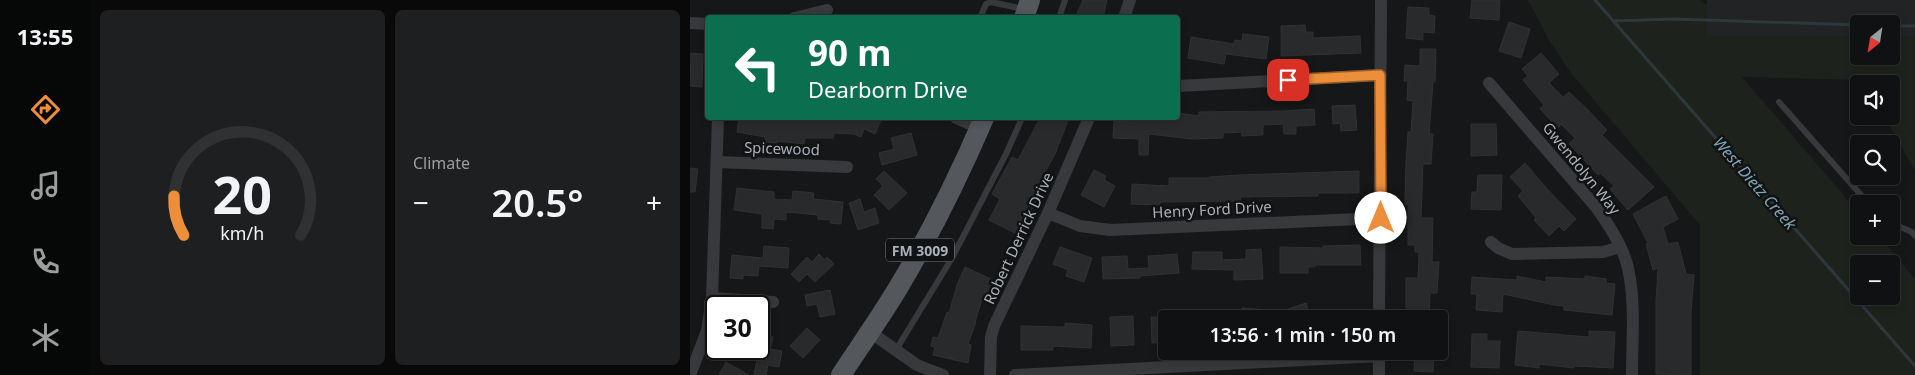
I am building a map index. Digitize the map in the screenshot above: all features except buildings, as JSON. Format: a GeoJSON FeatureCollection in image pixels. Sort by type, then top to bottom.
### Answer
{"type":"FeatureCollection","features":[{"type":"Feature","properties":{"kind":"main road","name":"FM 3009"},"geometry":{"type":"LineString","coordinates":[[841,375],[898,288],[944,205],[982,123]]}},
{"type":"Feature","properties":{"kind":"street"},"geometry":{"type":"LineString","coordinates":[[1125,15],[1130,0]]}},
{"type":"Feature","properties":{"kind":"street"},"geometry":{"type":"LineString","coordinates":[[1379,310],[1381,0]]}},
{"type":"Feature","properties":{"kind":"street"},"geometry":{"type":"LineString","coordinates":[[805,15],[827,9]]}},
{"type":"Feature","properties":{"kind":"street"},"geometry":{"type":"LineString","coordinates":[[690,23],[705,24]]}},
{"type":"Feature","properties":{"kind":"street"},"geometry":{"type":"LineString","coordinates":[[1180,86],[1380,75]]}},
{"type":"Feature","properties":{"kind":"street","name":"Gwendolyn Way"},"geometry":{"type":"LineString","coordinates":[[1490,83],[1610,226],[1620,247],[1631,285],[1632,375]]}},
{"type":"Feature","properties":{"kind":"street"},"geometry":{"type":"LineString","coordinates":[[712,295],[718,120]]}},
{"type":"Feature","properties":{"kind":"street"},"geometry":{"type":"LineString","coordinates":[[966,120],[982,123]]}},
{"type":"Feature","properties":{"kind":"street","name":"Robert Derrick Drive"},"geometry":{"type":"LineString","coordinates":[[990,375],[991,338],[994,326],[1048,213],[1088,120]]}},
{"type":"Feature","properties":{"kind":"street","name":"Spicewood"},"geometry":{"type":"LineString","coordinates":[[717,162],[847,167]]}},
{"type":"Feature","properties":{"kind":"street","name":"Henry Ford Drive"},"geometry":{"type":"LineString","coordinates":[[1048,213],[1080,226],[1110,230],[1381,218]]}},
{"type":"Feature","properties":{"kind":"street"},"geometry":{"type":"LineString","coordinates":[[1491,242],[1498,248],[1512,254],[1602,252],[1620,247]]}},
{"type":"Feature","properties":{"kind":"street"},"geometry":{"type":"LineString","coordinates":[[870,332],[917,365],[943,375]]}},
{"type":"Feature","properties":{"kind":"street"},"geometry":{"type":"LineString","coordinates":[[690,375],[705,336]]}},
{"type":"Feature","properties":{"kind":"street"},"geometry":{"type":"LineString","coordinates":[[1015,375],[1275,360]]}},
{"type":"Feature","properties":{"kind":"street"},"geometry":{"type":"LineString","coordinates":[[1379,360],[1379,375]]}},
{"type":"Feature","properties":{"kind":"lane"},"geometry":{"type":"LineString","coordinates":[[1060,15],[1065,0]]}},
{"type":"Feature","properties":{"kind":"lane"},"geometry":{"type":"LineString","coordinates":[[981,15],[987,2],[1027,9]]}},
{"type":"Feature","properties":{"kind":"lane"},"geometry":{"type":"LineString","coordinates":[[1779,102],[1862,195]]}},
{"type":"Feature","properties":{"kind":"lane"},"geometry":{"type":"LineString","coordinates":[[896,350],[952,258],[1006,154],[1021,120]]}},
{"type":"Feature","properties":{"kind":"lane"},"geometry":{"type":"LineString","coordinates":[[1900,227],[1912,232],[1915,236]]}},
{"type":"Feature","properties":{"kind":"shaded area"},"geometry":{"type":"Polygon","coordinates":[[[1528,0],[1699,0],[1707,5],[1707,36],[1850,36],[1850,65],[1900,65],[1900,36],[1915,36],[1915,171],[1900,144],[1900,135],[1895,135],[1889,125],[1900,125],[1900,75],[1850,75],[1850,80],[1742,77],[1850,203],[1850,245],[1887,245],[1895,255],[1850,255],[1850,305],[1900,305],[1900,261],[1915,279],[1915,375],[1700,375],[1700,225],[1571,73],[1549,40],[1528,0]]]}},
{"type":"Feature","properties":{"kind":"shaded area"},"geometry":{"type":"Polygon","coordinates":[[[1707,0],[1915,0],[1915,36],[1900,36],[1900,15],[1850,15],[1850,36],[1707,36],[1707,0]]]}},
{"type":"Feature","properties":{"kind":"waterway","name":"West Dietz Creek"},"geometry":{"type":"LineString","coordinates":[[1595,0],[1915,366]]}},
{"type":"Feature","properties":{"kind":"waterway"},"geometry":{"type":"LineString","coordinates":[[1613,21],[1675,19],[1850,25]]}},
{"type":"Feature","properties":{"kind":"waterway"},"geometry":{"type":"LineString","coordinates":[[1900,26],[1915,26]]}},
{"type":"Feature","properties":{"kind":"route"},"geometry":{"type":"LineString","coordinates":[[1288,80],[1380,75],[1381,218]]}}]}
